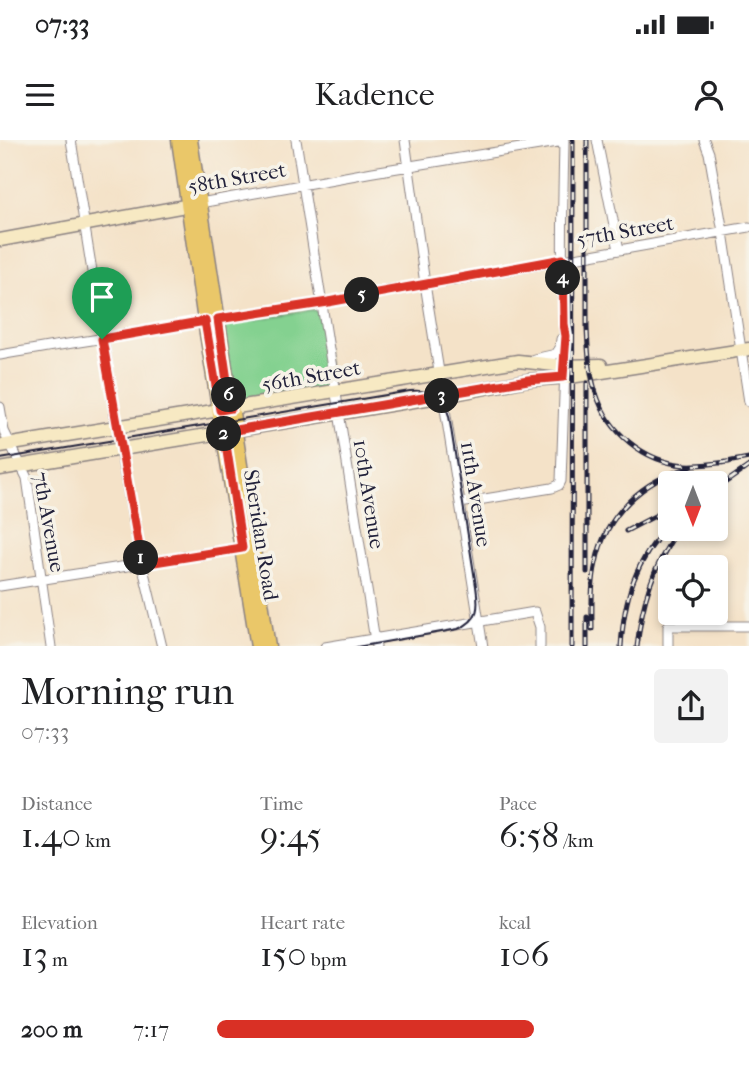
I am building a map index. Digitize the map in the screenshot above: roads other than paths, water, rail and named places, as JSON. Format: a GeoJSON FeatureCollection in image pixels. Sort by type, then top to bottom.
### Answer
{"type":"FeatureCollection","features":[{"type":"Feature","properties":{"kind":"main road","name":"Sheridan Road"},"geometry":{"type":"LineString","coordinates":[[179,140],[195,205]]}},
{"type":"Feature","properties":{"kind":"main road","name":"Sheridan Road"},"geometry":{"type":"LineString","coordinates":[[190,140],[195,205],[211,320],[268,646]]}},
{"type":"Feature","properties":{"kind":"main road","name":"Sheridan Road"},"geometry":{"type":"LineString","coordinates":[[229,431],[242,548],[258,646]]}},
{"type":"Feature","properties":{"kind":"street"},"geometry":{"type":"LineString","coordinates":[[71,140],[117,428],[142,564],[162,646]]}},
{"type":"Feature","properties":{"kind":"street","name":"10th Avenue"},"geometry":{"type":"LineString","coordinates":[[296,140],[375,643]]}},
{"type":"Feature","properties":{"kind":"street","name":"11th Avenue"},"geometry":{"type":"LineString","coordinates":[[405,140],[425,284],[483,646]]}},
{"type":"Feature","properties":{"kind":"street"},"geometry":{"type":"LineString","coordinates":[[597,140],[619,250]]}},
{"type":"Feature","properties":{"kind":"street"},"geometry":{"type":"LineString","coordinates":[[704,140],[709,153],[745,349],[749,402]]}},
{"type":"Feature","properties":{"kind":"street"},"geometry":{"type":"LineString","coordinates":[[460,503],[552,488],[560,484],[566,336],[563,259],[564,141]]}},
{"type":"Feature","properties":{"kind":"street","name":"58th Street"},"geometry":{"type":"LineString","coordinates":[[0,240],[564,141]]}},
{"type":"Feature","properties":{"kind":"street","name":"57th Street"},"geometry":{"type":"LineString","coordinates":[[0,355],[321,303],[749,227]]}},
{"type":"Feature","properties":{"kind":"street"},"geometry":{"type":"LineString","coordinates":[[527,361],[557,353],[564,324]]}},
{"type":"Feature","properties":{"kind":"street","name":"56th Street"},"geometry":{"type":"LineString","coordinates":[[0,469],[444,396],[564,372],[629,366],[745,349]]}},
{"type":"Feature","properties":{"kind":"street","name":"56th Street"},"geometry":{"type":"LineString","coordinates":[[5,445],[527,361],[564,372]]}},
{"type":"Feature","properties":{"kind":"street","name":"7th Avenue"},"geometry":{"type":"LineString","coordinates":[[0,407],[5,445],[27,478],[51,646]]}},
{"type":"Feature","properties":{"kind":"street"},"geometry":{"type":"LineString","coordinates":[[0,586],[242,548]]}},
{"type":"Feature","properties":{"kind":"street"},"geometry":{"type":"LineString","coordinates":[[325,646],[375,643],[535,612],[540,627],[540,646]]}},
{"type":"Feature","properties":{"kind":"street"},"geometry":{"type":"LineString","coordinates":[[668,646],[668,626],[749,626]]}},
{"type":"Feature","properties":{"kind":"tram line"},"geometry":{"type":"LineString","coordinates":[[0,459],[410,391],[424,391],[435,395],[443,403],[449,416],[478,600],[476,612],[471,621],[458,629],[363,646]]}},
{"type":"Feature","properties":{"kind":"railway"},"geometry":{"type":"LineString","coordinates":[[572,646],[573,140]]}},
{"type":"Feature","properties":{"kind":"railway"},"geometry":{"type":"LineString","coordinates":[[587,140],[587,336],[592,377],[602,407],[619,432],[655,458],[685,465],[729,462]]}},
{"type":"Feature","properties":{"kind":"railway"},"geometry":{"type":"LineString","coordinates":[[587,383],[587,572]]}},
{"type":"Feature","properties":{"kind":"railway"},"geometry":{"type":"LineString","coordinates":[[721,463],[749,458]]}},
{"type":"Feature","properties":{"kind":"railway"},"geometry":{"type":"LineString","coordinates":[[728,481],[749,466]]}},
{"type":"Feature","properties":{"kind":"railway"},"geometry":{"type":"LineString","coordinates":[[592,629],[594,571],[608,529],[617,515],[642,490],[673,473],[690,468]]}},
{"type":"Feature","properties":{"kind":"railway"},"geometry":{"type":"LineString","coordinates":[[626,531],[658,514]]}},
{"type":"Feature","properties":{"kind":"railway"},"geometry":{"type":"LineString","coordinates":[[621,646],[625,612],[633,581],[658,538]]}},
{"type":"Feature","properties":{"kind":"railway"},"geometry":{"type":"LineString","coordinates":[[637,646],[650,585],[671,541]]}},
{"type":"Feature","properties":{"kind":"railway"},"geometry":{"type":"LineString","coordinates":[[587,617],[587,646]]}}]}
